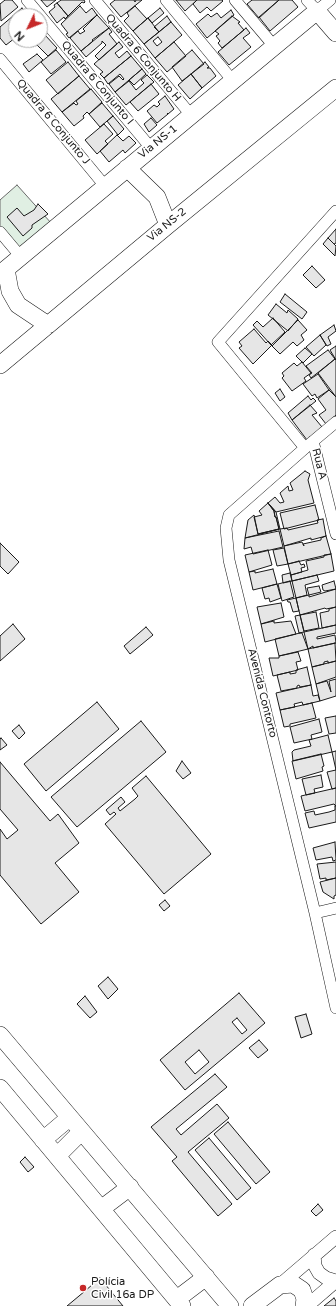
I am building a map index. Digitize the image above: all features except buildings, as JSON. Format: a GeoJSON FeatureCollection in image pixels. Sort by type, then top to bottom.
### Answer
{"type":"FeatureCollection","features":[{"type":"Feature","properties":{"kind":"main road","name":"Via NS-1"},"geometry":{"type":"LineString","coordinates":[[3,272],[274,46],[312,6]]}},
{"type":"Feature","properties":{"kind":"main road"},"geometry":{"type":"LineString","coordinates":[[312,6],[336,33]]}},
{"type":"Feature","properties":{"kind":"main road","name":"Via NS-2"},"geometry":{"type":"LineString","coordinates":[[0,365],[336,88]]}},
{"type":"Feature","properties":{"kind":"main road"},"geometry":{"type":"LineString","coordinates":[[127,168],[157,197],[168,225]]}},
{"type":"Feature","properties":{"kind":"main road"},"geometry":{"type":"LineString","coordinates":[[3,272],[10,291],[18,305],[48,325]]}},
{"type":"Feature","properties":{"kind":"main road"},"geometry":{"type":"LineString","coordinates":[[0,1035],[230,1306]]}},
{"type":"Feature","properties":{"kind":"main road"},"geometry":{"type":"LineString","coordinates":[[0,1088],[180,1303],[206,1277]]}},
{"type":"Feature","properties":{"kind":"main road"},"geometry":{"type":"LineString","coordinates":[[43,1140],[69,1118]]}},
{"type":"Feature","properties":{"kind":"main road"},"geometry":{"type":"LineString","coordinates":[[56,1156],[82,1132]]}},
{"type":"Feature","properties":{"kind":"main road"},"geometry":{"type":"LineString","coordinates":[[101,1209],[130,1188]]}},
{"type":"Feature","properties":{"kind":"main road"},"geometry":{"type":"LineString","coordinates":[[252,1306],[280,1285],[293,1284],[302,1290],[305,1299],[304,1306]]}},
{"type":"Feature","properties":{"kind":"street","name":"Quadra 6 Conjunto I"},"geometry":{"type":"LineString","coordinates":[[27,0],[151,148]]}},
{"type":"Feature","properties":{"kind":"street","name":"Quadra 6 Conjunto H"},"geometry":{"type":"LineString","coordinates":[[95,0],[192,115]]}},
{"type":"Feature","properties":{"kind":"street"},"geometry":{"type":"LineString","coordinates":[[166,0],[233,81]]}},
{"type":"Feature","properties":{"kind":"street"},"geometry":{"type":"LineString","coordinates":[[235,0],[274,46]]}},
{"type":"Feature","properties":{"kind":"street"},"geometry":{"type":"LineString","coordinates":[[312,6],[330,0]]}},
{"type":"Feature","properties":{"kind":"street","name":"Quadra 6 Conjunto J"},"geometry":{"type":"LineString","coordinates":[[0,59],[105,186]]}},
{"type":"Feature","properties":{"kind":"street"},"geometry":{"type":"LineString","coordinates":[[309,444],[218,342],[336,210]]}},
{"type":"Feature","properties":{"kind":"street"},"geometry":{"type":"LineString","coordinates":[[0,232],[21,256]]}},
{"type":"Feature","properties":{"kind":"street","name":"Avenida Contorto"},"geometry":{"type":"LineString","coordinates":[[336,422],[229,515],[226,528],[229,560],[315,912],[336,1008]]}},
{"type":"Feature","properties":{"kind":"street","name":"Rua A"},"geometry":{"type":"LineString","coordinates":[[309,444],[336,534]]}},
{"type":"Feature","properties":{"kind":"street"},"geometry":{"type":"LineString","coordinates":[[315,912],[336,908]]}},
{"type":"Feature","properties":{"kind":"street"},"geometry":{"type":"LineString","coordinates":[[280,1285],[336,1237]]}},
{"type":"Feature","properties":{"kind":"street"},"geometry":{"type":"LineString","coordinates":[[314,1255],[315,1266],[319,1272],[326,1278],[336,1281]]}},
{"type":"Feature","properties":{"kind":"street"},"geometry":{"type":"LineString","coordinates":[[307,1306],[336,1281]]}},
{"type":"Feature","properties":{"kind":"green space"},"geometry":{"type":"Polygon","coordinates":[[[17,185],[52,224],[22,250],[0,226],[0,200],[17,185]]]}},
{"type":"Feature","properties":{"kind":"place","name":"Polícia Civil 16a DP"},"geometry":{"type":"Point","coordinates":[83,1288]}}]}
